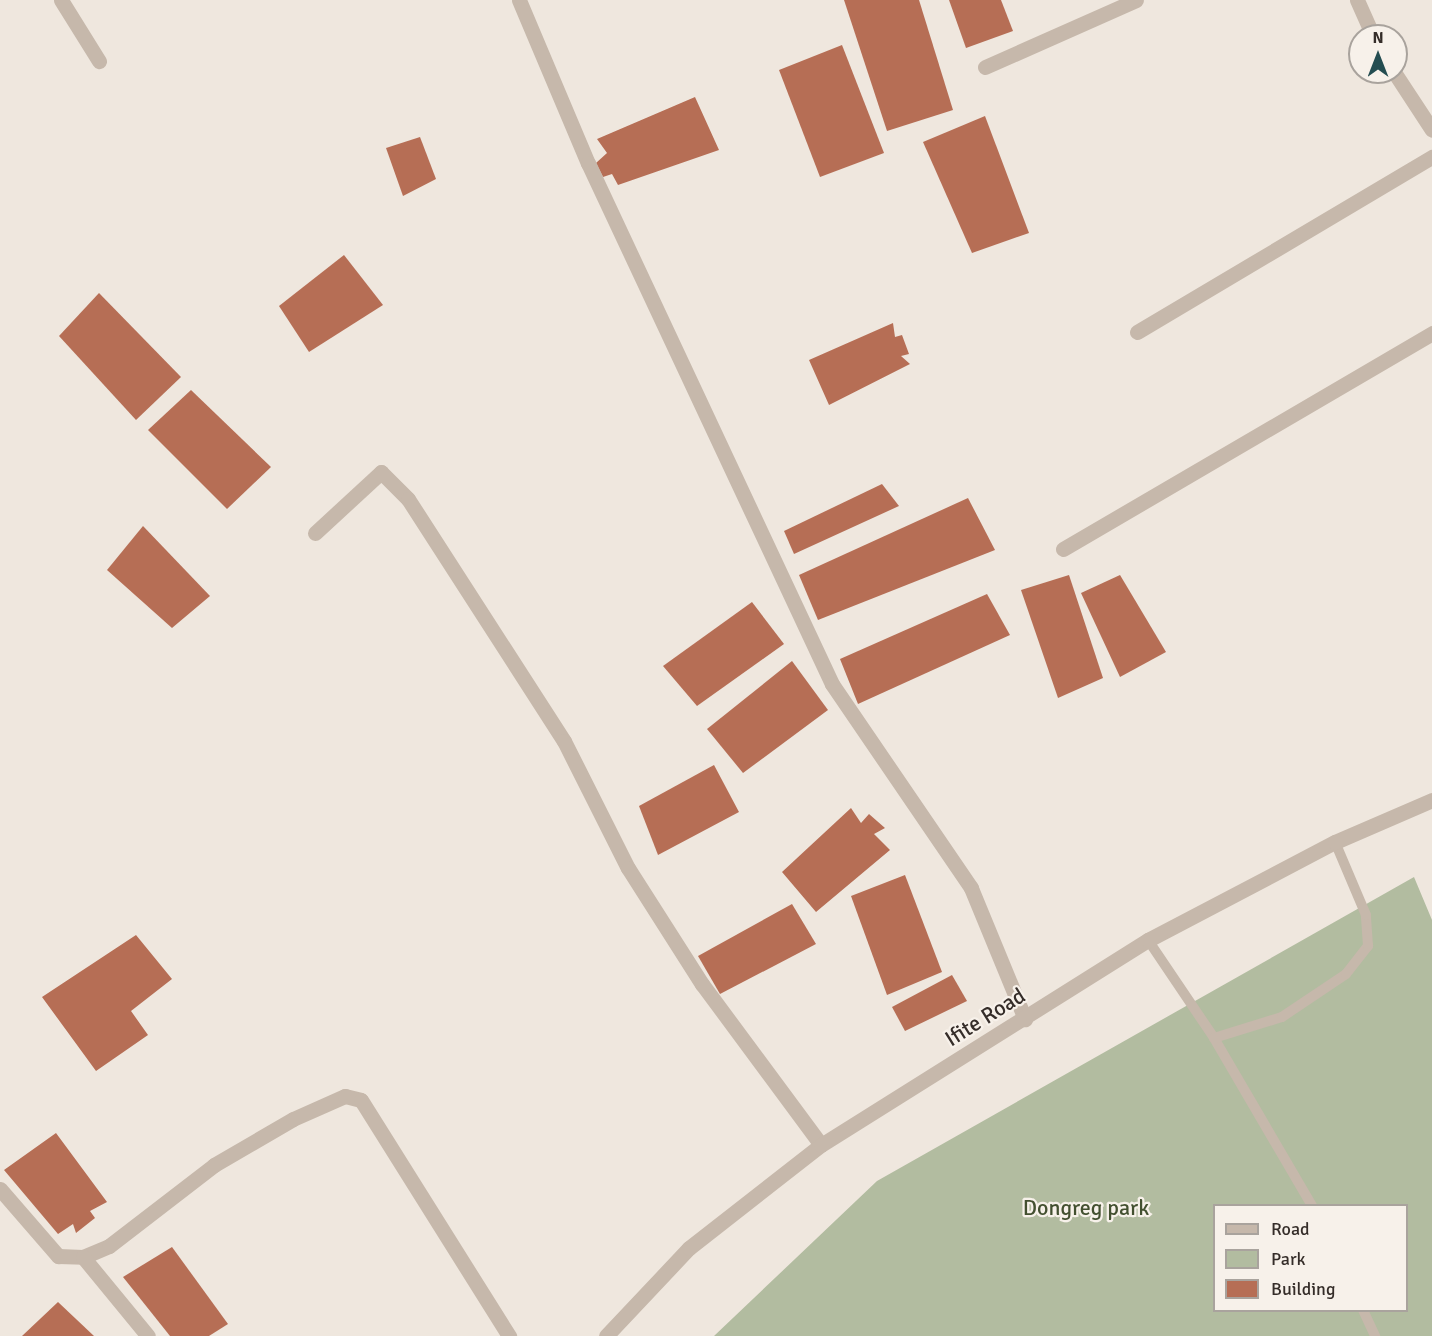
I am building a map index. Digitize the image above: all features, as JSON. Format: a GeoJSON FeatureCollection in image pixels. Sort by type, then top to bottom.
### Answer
{"type":"FeatureCollection","features":[{"type":"Feature","properties":{"kind":"street"},"geometry":{"type":"LineString","coordinates":[[61,0],[99,61]]}},
{"type":"Feature","properties":{"kind":"street"},"geometry":{"type":"LineString","coordinates":[[519,0],[588,163],[832,684],[971,888],[1025,1019]]}},
{"type":"Feature","properties":{"kind":"street"},"geometry":{"type":"LineString","coordinates":[[984,67],[1136,0]]}},
{"type":"Feature","properties":{"kind":"street"},"geometry":{"type":"LineString","coordinates":[[1357,0],[1368,24]]}},
{"type":"Feature","properties":{"kind":"street"},"geometry":{"type":"LineString","coordinates":[[1402,84],[1432,130]]}},
{"type":"Feature","properties":{"kind":"street"},"geometry":{"type":"LineString","coordinates":[[1137,332],[1432,157]]}},
{"type":"Feature","properties":{"kind":"street"},"geometry":{"type":"LineString","coordinates":[[1063,549],[1432,333]]}},
{"type":"Feature","properties":{"kind":"street"},"geometry":{"type":"LineString","coordinates":[[315,533],[381,472],[408,499],[564,741],[628,868],[677,946],[728,1023],[821,1145]]}},
{"type":"Feature","properties":{"kind":"street","name":"Ifite Road"},"geometry":{"type":"LineString","coordinates":[[606,1336],[689,1248],[821,1145],[1148,940],[1335,842],[1432,800]]}},
{"type":"Feature","properties":{"kind":"street"},"geometry":{"type":"LineString","coordinates":[[0,1189],[58,1256],[83,1257],[109,1246],[214,1165],[293,1119],[345,1096],[361,1100],[373,1112],[459,1262],[509,1336]]}},
{"type":"Feature","properties":{"kind":"street"},"geometry":{"type":"LineString","coordinates":[[83,1257],[148,1336]]}},
{"type":"Feature","properties":{"kind":"lane"},"geometry":{"type":"LineString","coordinates":[[1214,1038],[1282,1017],[1346,974],[1368,946],[1366,915],[1335,842]]}},
{"type":"Feature","properties":{"kind":"lane"},"geometry":{"type":"LineString","coordinates":[[1148,940],[1214,1038],[1311,1204]]}},
{"type":"Feature","properties":{"kind":"lane"},"geometry":{"type":"LineString","coordinates":[[1364,1312],[1375,1336]]}},
{"type":"Feature","properties":{"kind":"green space","name":"Dongreg park"},"geometry":{"type":"Polygon","coordinates":[[[1414,877],[1432,920],[1432,1336],[714,1336],[877,1181],[1414,877]]]}},
{"type":"Feature","properties":{"kind":"building"},"geometry":{"type":"Polygon","coordinates":[[[844,0],[919,0],[953,110],[887,131],[844,0]]]}},
{"type":"Feature","properties":{"kind":"building"},"geometry":{"type":"Polygon","coordinates":[[[949,0],[1001,0],[1013,31],[966,48],[949,0]]]}},
{"type":"Feature","properties":{"kind":"building"},"geometry":{"type":"Polygon","coordinates":[[[842,45],[884,153],[820,177],[779,70],[842,45]]]}},
{"type":"Feature","properties":{"kind":"building"},"geometry":{"type":"Polygon","coordinates":[[[695,97],[719,150],[618,185],[612,174],[603,177],[596,163],[607,153],[597,139],[695,97]]]}},
{"type":"Feature","properties":{"kind":"building"},"geometry":{"type":"Polygon","coordinates":[[[985,116],[1029,233],[972,253],[923,142],[985,116]]]}},
{"type":"Feature","properties":{"kind":"building"},"geometry":{"type":"Polygon","coordinates":[[[420,137],[436,179],[403,196],[386,148],[420,137]]]}},
{"type":"Feature","properties":{"kind":"building"},"geometry":{"type":"Polygon","coordinates":[[[344,255],[383,305],[309,352],[279,306],[344,255]]]}},
{"type":"Feature","properties":{"kind":"building"},"geometry":{"type":"Polygon","coordinates":[[[99,293],[181,377],[136,420],[59,336],[99,293]]]}},
{"type":"Feature","properties":{"kind":"building"},"geometry":{"type":"Polygon","coordinates":[[[893,323],[895,337],[902,335],[909,354],[901,356],[910,364],[829,405],[809,360],[893,323]]]}},
{"type":"Feature","properties":{"kind":"building"},"geometry":{"type":"Polygon","coordinates":[[[191,390],[271,467],[227,509],[148,430],[191,390]]]}},
{"type":"Feature","properties":{"kind":"building"},"geometry":{"type":"Polygon","coordinates":[[[882,484],[899,506],[794,554],[784,531],[882,484]]]}},
{"type":"Feature","properties":{"kind":"building"},"geometry":{"type":"Polygon","coordinates":[[[968,498],[995,550],[818,620],[799,575],[968,498]]]}},
{"type":"Feature","properties":{"kind":"building"},"geometry":{"type":"Polygon","coordinates":[[[143,526],[210,596],[172,628],[107,570],[143,526]]]}},
{"type":"Feature","properties":{"kind":"building"},"geometry":{"type":"Polygon","coordinates":[[[1069,575],[1103,678],[1058,698],[1021,590],[1069,575]]]}},
{"type":"Feature","properties":{"kind":"building"},"geometry":{"type":"Polygon","coordinates":[[[1120,575],[1166,652],[1120,677],[1081,593],[1120,575]]]}},
{"type":"Feature","properties":{"kind":"building"},"geometry":{"type":"Polygon","coordinates":[[[987,594],[1010,635],[858,704],[840,659],[987,594]]]}},
{"type":"Feature","properties":{"kind":"building"},"geometry":{"type":"Polygon","coordinates":[[[752,602],[784,644],[697,706],[663,666],[752,602]]]}},
{"type":"Feature","properties":{"kind":"building"},"geometry":{"type":"Polygon","coordinates":[[[792,661],[828,710],[743,773],[707,729],[792,661]]]}},
{"type":"Feature","properties":{"kind":"building"},"geometry":{"type":"Polygon","coordinates":[[[714,765],[739,812],[658,855],[639,806],[714,765]]]}},
{"type":"Feature","properties":{"kind":"building"},"geometry":{"type":"Polygon","coordinates":[[[851,808],[861,823],[869,814],[885,828],[874,834],[890,850],[816,912],[782,872],[851,808]]]}},
{"type":"Feature","properties":{"kind":"building"},"geometry":{"type":"Polygon","coordinates":[[[905,875],[942,972],[887,995],[851,896],[905,875]]]}},
{"type":"Feature","properties":{"kind":"building"},"geometry":{"type":"Polygon","coordinates":[[[792,904],[816,944],[720,994],[698,956],[792,904]]]}},
{"type":"Feature","properties":{"kind":"building"},"geometry":{"type":"Polygon","coordinates":[[[136,935],[172,979],[131,1011],[148,1035],[96,1071],[42,997],[136,935]]]}},
{"type":"Feature","properties":{"kind":"building"},"geometry":{"type":"Polygon","coordinates":[[[952,975],[967,1001],[905,1031],[892,1007],[952,975]]]}},
{"type":"Feature","properties":{"kind":"building"},"geometry":{"type":"Polygon","coordinates":[[[56,1133],[107,1202],[90,1211],[95,1218],[76,1233],[73,1224],[58,1234],[4,1170],[56,1133]]]}},
{"type":"Feature","properties":{"kind":"building"},"geometry":{"type":"Polygon","coordinates":[[[172,1247],[228,1324],[209,1336],[170,1336],[123,1277],[172,1247]]]}},
{"type":"Feature","properties":{"kind":"building"},"geometry":{"type":"Polygon","coordinates":[[[58,1302],[94,1336],[22,1336],[58,1302]]]}}]}
